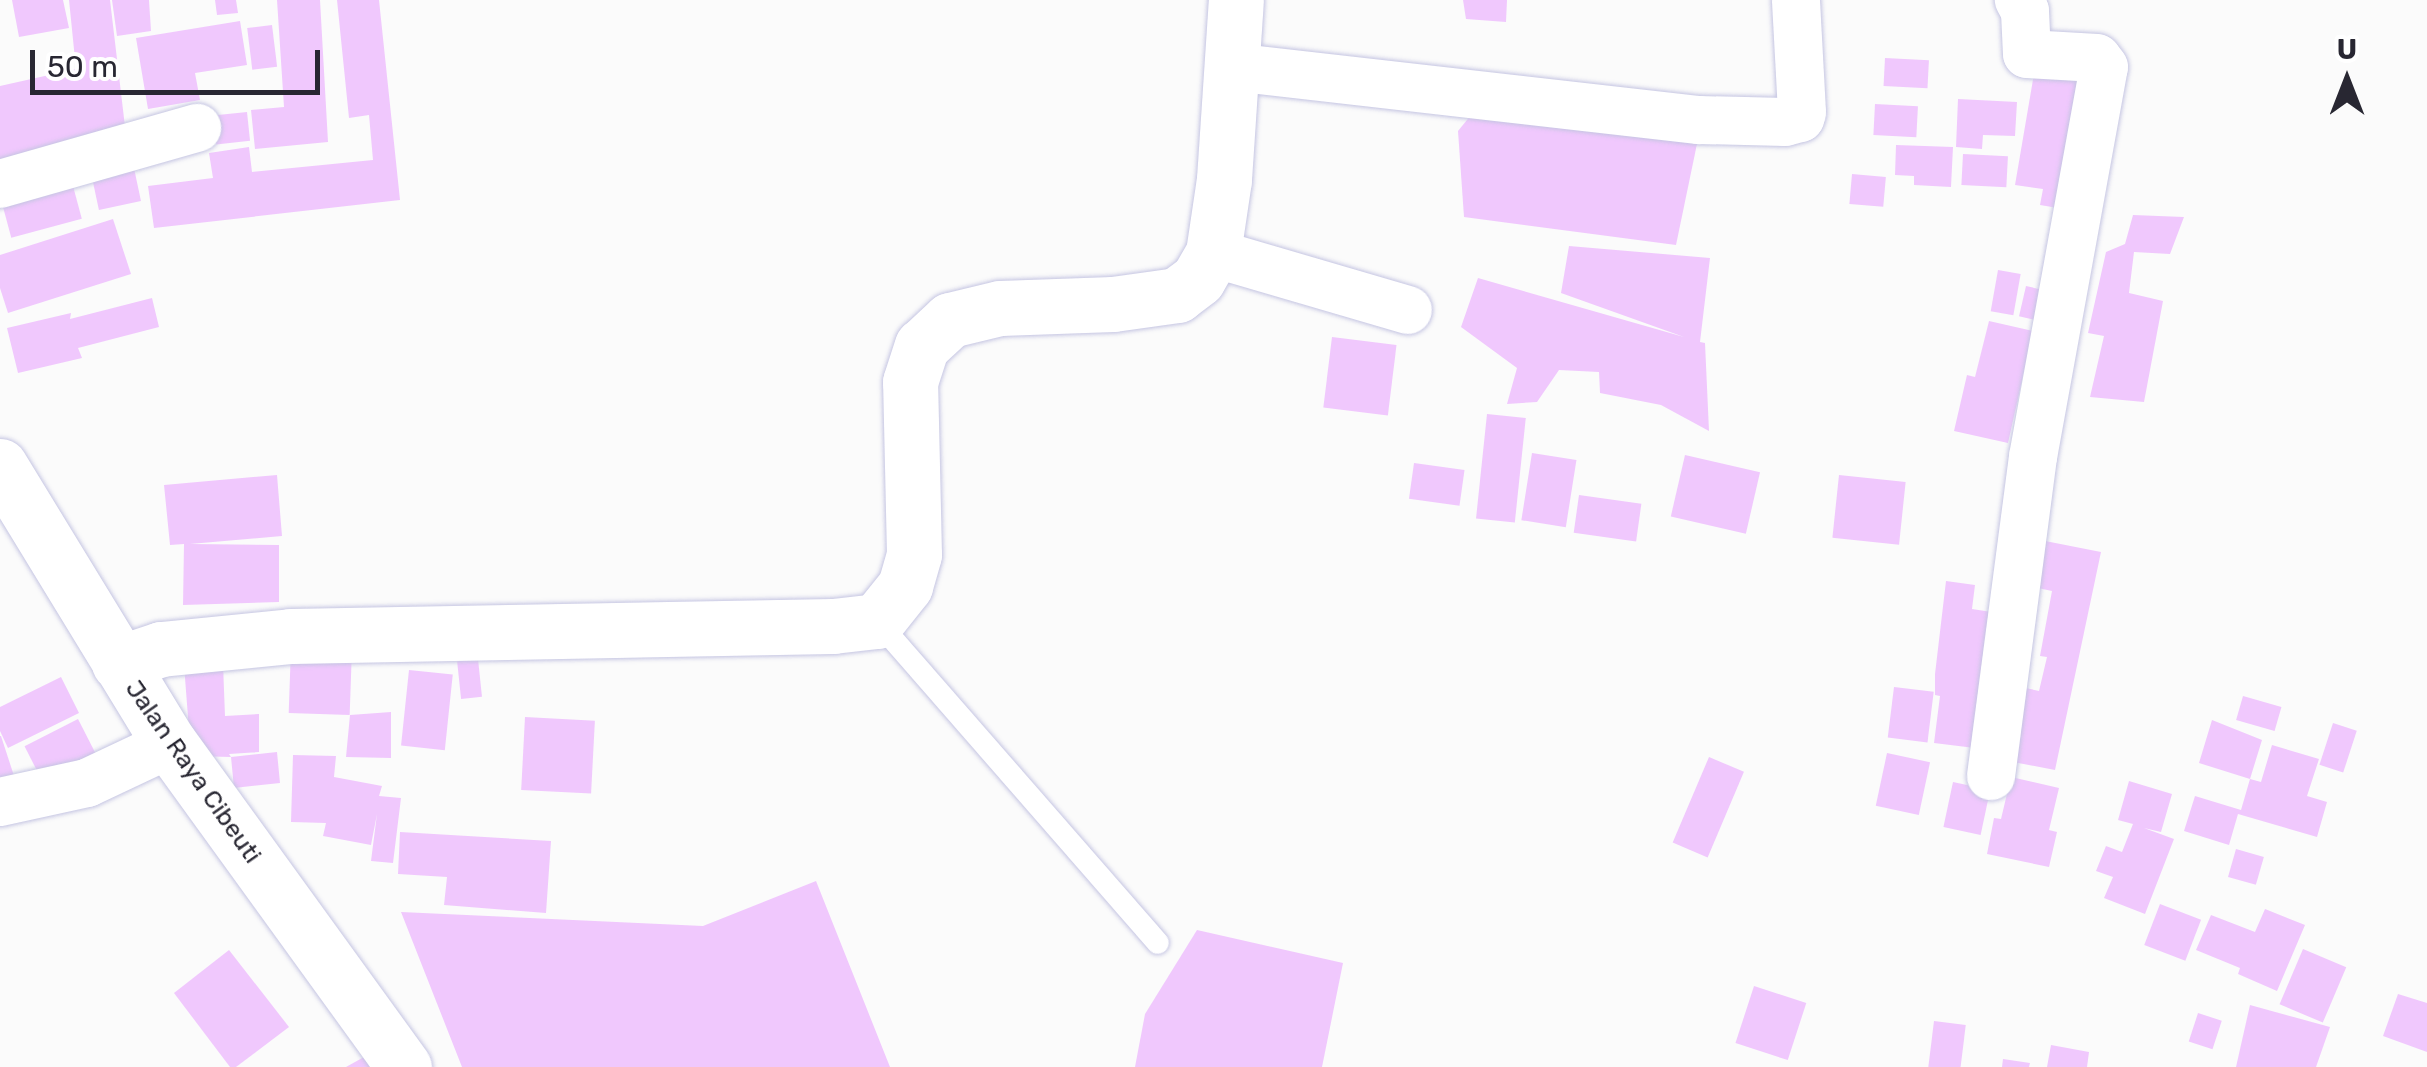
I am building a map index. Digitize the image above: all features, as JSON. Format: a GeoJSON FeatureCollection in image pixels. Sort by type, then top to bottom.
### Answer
{"type":"FeatureCollection","features":[{"type":"Feature","properties":{"kind":"street"},"geometry":{"type":"LineString","coordinates":[[119,663],[161,648],[291,636],[814,626],[876,621],[905,586],[914,554],[910,382],[922,346],[950,320],[1000,308],[1114,304],[1178,295],[1198,279],[1213,253],[1224,180],[1236,0]]}},
{"type":"Feature","properties":{"kind":"street"},"geometry":{"type":"LineString","coordinates":[[1990,776],[2016,610],[2031,473],[2104,67],[2097,58],[2027,54],[2025,11],[2019,0]]}},
{"type":"Feature","properties":{"kind":"street"},"geometry":{"type":"LineString","coordinates":[[1232,67],[1698,120],[1785,122],[1800,118],[1803,104],[1808,1]]}},
{"type":"Feature","properties":{"kind":"street"},"geometry":{"type":"LineString","coordinates":[[0,184],[197,128]]}},
{"type":"Feature","properties":{"kind":"street"},"geometry":{"type":"LineString","coordinates":[[1213,253],[1408,310]]}},
{"type":"Feature","properties":{"kind":"street","name":"Jalan Raya Cibeuti"},"geometry":{"type":"LineString","coordinates":[[0,466],[170,744],[404,1067]]}},
{"type":"Feature","properties":{"kind":"street"},"geometry":{"type":"LineString","coordinates":[[0,802],[87,783],[170,744]]}},
{"type":"Feature","properties":{"kind":"lane"},"geometry":{"type":"LineString","coordinates":[[876,621],[1158,943]]}},
{"type":"Feature","properties":{"kind":"building"},"geometry":{"type":"Polygon","coordinates":[[[12,0],[63,0],[69,28],[19,37],[12,0]]]}},
{"type":"Feature","properties":{"kind":"building"},"geometry":{"type":"Polygon","coordinates":[[[69,0],[110,0],[126,135],[0,163],[0,86],[76,69],[69,0]]]}},
{"type":"Feature","properties":{"kind":"building"},"geometry":{"type":"Polygon","coordinates":[[[112,0],[149,0],[151,31],[117,36],[112,0]]]}},
{"type":"Feature","properties":{"kind":"building"},"geometry":{"type":"Polygon","coordinates":[[[215,0],[236,0],[238,13],[217,15],[215,0]]]}},
{"type":"Feature","properties":{"kind":"building"},"geometry":{"type":"Polygon","coordinates":[[[277,0],[320,0],[328,142],[255,149],[251,110],[284,107],[277,0]]]}},
{"type":"Feature","properties":{"kind":"building"},"geometry":{"type":"Polygon","coordinates":[[[337,0],[379,0],[400,200],[154,228],[148,186],[213,178],[209,153],[249,147],[252,172],[373,160],[369,115],[349,118],[337,0]]]}},
{"type":"Feature","properties":{"kind":"building"},"geometry":{"type":"Polygon","coordinates":[[[1463,0],[1507,0],[1506,22],[1466,19],[1463,0]]]}},
{"type":"Feature","properties":{"kind":"building"},"geometry":{"type":"Polygon","coordinates":[[[240,21],[247,65],[195,73],[200,100],[148,109],[136,38],[240,21]]]}},
{"type":"Feature","properties":{"kind":"building"},"geometry":{"type":"Polygon","coordinates":[[[272,25],[277,67],[252,70],[247,28],[272,25]]]}},
{"type":"Feature","properties":{"kind":"building"},"geometry":{"type":"Polygon","coordinates":[[[1885,58],[1929,60],[1927,88],[1884,86],[1885,58]]]}},
{"type":"Feature","properties":{"kind":"building"},"geometry":{"type":"Polygon","coordinates":[[[2035,68],[2099,70],[2076,211],[2040,205],[2043,189],[2015,185],[2035,68]]]}},
{"type":"Feature","properties":{"kind":"building"},"geometry":{"type":"Polygon","coordinates":[[[1958,99],[2017,102],[2015,136],[1983,135],[1982,149],[1956,147],[1958,99]]]}},
{"type":"Feature","properties":{"kind":"building"},"geometry":{"type":"Polygon","coordinates":[[[1875,104],[1918,106],[1916,137],[1873,135],[1875,104]]]}},
{"type":"Feature","properties":{"kind":"building"},"geometry":{"type":"Polygon","coordinates":[[[247,112],[250,141],[216,144],[213,116],[247,112]]]}},
{"type":"Feature","properties":{"kind":"building"},"geometry":{"type":"Polygon","coordinates":[[[1471,115],[1698,139],[1676,245],[1464,217],[1458,131],[1471,115]]]}},
{"type":"Feature","properties":{"kind":"building"},"geometry":{"type":"Polygon","coordinates":[[[1896,145],[1953,147],[1951,187],[1914,185],[1914,176],[1895,175],[1896,145]]]}},
{"type":"Feature","properties":{"kind":"building"},"geometry":{"type":"Polygon","coordinates":[[[131,154],[141,201],[99,210],[89,163],[131,154]]]}},
{"type":"Feature","properties":{"kind":"building"},"geometry":{"type":"Polygon","coordinates":[[[1963,154],[2008,156],[2006,187],[1961,185],[1963,154]]]}},
{"type":"Feature","properties":{"kind":"building"},"geometry":{"type":"Polygon","coordinates":[[[1852,174],[1886,177],[1883,207],[1849,204],[1852,174]]]}},
{"type":"Feature","properties":{"kind":"building"},"geometry":{"type":"Polygon","coordinates":[[[73,186],[82,219],[11,238],[2,205],[73,186]]]}},
{"type":"Feature","properties":{"kind":"building"},"geometry":{"type":"Polygon","coordinates":[[[2133,215],[2184,217],[2170,254],[2134,252],[2129,293],[2163,301],[2144,402],[2090,397],[2104,336],[2088,333],[2106,252],[2125,244],[2133,215]]]}},
{"type":"Feature","properties":{"kind":"building"},"geometry":{"type":"Polygon","coordinates":[[[113,219],[131,274],[8,313],[0,288],[0,255],[113,219]]]}},
{"type":"Feature","properties":{"kind":"building"},"geometry":{"type":"Polygon","coordinates":[[[1569,246],[1710,258],[1700,342],[1705,343],[1709,431],[1661,405],[1600,393],[1599,372],[1559,370],[1537,402],[1507,404],[1517,368],[1461,327],[1478,278],[1684,337],[1561,293],[1569,246]]]}},
{"type":"Feature","properties":{"kind":"building"},"geometry":{"type":"Polygon","coordinates":[[[1998,270],[2021,274],[2013,315],[1991,311],[1998,270]]]}},
{"type":"Feature","properties":{"kind":"building"},"geometry":{"type":"Polygon","coordinates":[[[2026,286],[2056,293],[2049,323],[2019,316],[2026,286]]]}},
{"type":"Feature","properties":{"kind":"building"},"geometry":{"type":"Polygon","coordinates":[[[152,298],[159,327],[78,348],[82,358],[18,373],[7,328],[71,313],[70,319],[152,298]]]}},
{"type":"Feature","properties":{"kind":"building"},"geometry":{"type":"Polygon","coordinates":[[[1989,321],[2033,331],[2008,443],[1954,431],[1967,375],[1975,377],[1989,321]]]}},
{"type":"Feature","properties":{"kind":"building"},"geometry":{"type":"Polygon","coordinates":[[[1332,337],[1397,345],[1388,415],[1323,407],[1332,337]]]}},
{"type":"Feature","properties":{"kind":"building"},"geometry":{"type":"Polygon","coordinates":[[[1487,414],[1526,418],[1515,523],[1476,518],[1487,414]]]}},
{"type":"Feature","properties":{"kind":"building"},"geometry":{"type":"Polygon","coordinates":[[[1532,453],[1576,460],[1566,527],[1521,520],[1532,453]]]}},
{"type":"Feature","properties":{"kind":"building"},"geometry":{"type":"Polygon","coordinates":[[[1685,455],[1760,472],[1746,534],[1671,516],[1685,455]]]}},
{"type":"Feature","properties":{"kind":"building"},"geometry":{"type":"Polygon","coordinates":[[[1414,463],[1465,470],[1459,506],[1409,499],[1414,463]]]}},
{"type":"Feature","properties":{"kind":"building"},"geometry":{"type":"Polygon","coordinates":[[[277,475],[282,536],[190,544],[279,545],[279,602],[183,605],[184,544],[170,545],[164,485],[277,475]]]}},
{"type":"Feature","properties":{"kind":"building"},"geometry":{"type":"Polygon","coordinates":[[[1839,475],[1906,482],[1899,545],[1832,538],[1839,475]]]}},
{"type":"Feature","properties":{"kind":"building"},"geometry":{"type":"Polygon","coordinates":[[[1579,495],[1641,504],[1636,541],[1574,533],[1579,495]]]}},
{"type":"Feature","properties":{"kind":"building"},"geometry":{"type":"Polygon","coordinates":[[[2035,539],[2101,552],[2055,770],[2003,760],[2026,688],[2039,691],[2047,657],[2040,656],[2052,591],[2028,586],[2035,539]]]}},
{"type":"Feature","properties":{"kind":"building"},"geometry":{"type":"Polygon","coordinates":[[[1946,581],[1975,585],[1972,609],[1998,613],[1991,750],[1934,743],[1940,696],[1935,695],[1935,674],[1946,581]]]}},
{"type":"Feature","properties":{"kind":"building"},"geometry":{"type":"Polygon","coordinates":[[[291,647],[352,649],[350,715],[289,713],[291,647]]]}},
{"type":"Feature","properties":{"kind":"building"},"geometry":{"type":"Polygon","coordinates":[[[478,659],[482,697],[461,699],[457,661],[478,659]]]}},
{"type":"Feature","properties":{"kind":"building"},"geometry":{"type":"Polygon","coordinates":[[[223,664],[225,716],[259,714],[259,752],[229,754],[231,757],[191,756],[184,665],[223,664]]]}},
{"type":"Feature","properties":{"kind":"building"},"geometry":{"type":"Polygon","coordinates":[[[409,670],[453,675],[445,750],[401,746],[409,670]]]}},
{"type":"Feature","properties":{"kind":"building"},"geometry":{"type":"Polygon","coordinates":[[[61,677],[79,713],[8,748],[0,731],[0,707],[61,677]]]}},
{"type":"Feature","properties":{"kind":"building"},"geometry":{"type":"Polygon","coordinates":[[[1894,687],[1934,692],[1927,742],[1888,738],[1894,687]]]}},
{"type":"Feature","properties":{"kind":"building"},"geometry":{"type":"Polygon","coordinates":[[[2243,696],[2281,707],[2275,731],[2236,720],[2243,696]]]}},
{"type":"Feature","properties":{"kind":"building"},"geometry":{"type":"Polygon","coordinates":[[[391,712],[391,758],[346,757],[350,715],[391,712]]]}},
{"type":"Feature","properties":{"kind":"building"},"geometry":{"type":"Polygon","coordinates":[[[525,717],[595,721],[591,794],[521,790],[525,717]]]}},
{"type":"Feature","properties":{"kind":"building"},"geometry":{"type":"Polygon","coordinates":[[[78,719],[98,759],[45,786],[25,746],[78,719]]]}},
{"type":"Feature","properties":{"kind":"building"},"geometry":{"type":"Polygon","coordinates":[[[2212,720],[2262,740],[2250,779],[2199,763],[2212,720]]]}},
{"type":"Feature","properties":{"kind":"building"},"geometry":{"type":"Polygon","coordinates":[[[2333,723],[2357,731],[2343,773],[2319,765],[2333,723]]]}},
{"type":"Feature","properties":{"kind":"building"},"geometry":{"type":"Polygon","coordinates":[[[1,736],[16,782],[0,782],[1,736]]]}},
{"type":"Feature","properties":{"kind":"building"},"geometry":{"type":"Polygon","coordinates":[[[2272,745],[2319,759],[2307,796],[2327,802],[2317,837],[2238,814],[2229,845],[2184,831],[2195,796],[2241,810],[2250,779],[2261,782],[2272,745]]]}},
{"type":"Feature","properties":{"kind":"building"},"geometry":{"type":"Polygon","coordinates":[[[277,752],[280,783],[234,788],[231,757],[277,752]]]}},
{"type":"Feature","properties":{"kind":"building"},"geometry":{"type":"Polygon","coordinates":[[[1887,753],[1930,762],[1919,815],[1876,806],[1887,753]]]}},
{"type":"Feature","properties":{"kind":"building"},"geometry":{"type":"Polygon","coordinates":[[[293,755],[336,756],[334,777],[382,786],[379,796],[401,798],[393,863],[371,861],[377,814],[371,845],[323,836],[326,823],[291,822],[293,755]]]}},
{"type":"Feature","properties":{"kind":"building"},"geometry":{"type":"Polygon","coordinates":[[[1709,757],[1744,772],[1708,857],[1673,843],[1709,757]]]}},
{"type":"Feature","properties":{"kind":"building"},"geometry":{"type":"Polygon","coordinates":[[[2011,777],[2059,788],[2049,830],[2057,832],[2049,867],[1987,854],[1994,818],[2001,819],[2011,777]]]}},
{"type":"Feature","properties":{"kind":"building"},"geometry":{"type":"Polygon","coordinates":[[[2129,781],[2172,794],[2161,832],[2144,828],[2174,839],[2145,914],[2104,898],[2113,877],[2096,871],[2106,846],[2122,852],[2133,824],[2118,820],[2129,781]]]}},
{"type":"Feature","properties":{"kind":"building"},"geometry":{"type":"Polygon","coordinates":[[[1953,782],[1990,790],[1981,835],[1943,827],[1953,782]]]}},
{"type":"Feature","properties":{"kind":"building"},"geometry":{"type":"Polygon","coordinates":[[[400,832],[551,841],[546,913],[444,905],[447,877],[398,874],[400,832]]]}},
{"type":"Feature","properties":{"kind":"building"},"geometry":{"type":"Polygon","coordinates":[[[2236,849],[2264,857],[2256,885],[2228,877],[2236,849]]]}},
{"type":"Feature","properties":{"kind":"building"},"geometry":{"type":"Polygon","coordinates":[[[816,881],[890,1067],[462,1067],[401,912],[703,926],[816,881]]]}},
{"type":"Feature","properties":{"kind":"building"},"geometry":{"type":"Polygon","coordinates":[[[2160,904],[2201,920],[2185,961],[2144,945],[2160,904]]]}},
{"type":"Feature","properties":{"kind":"building"},"geometry":{"type":"Polygon","coordinates":[[[2265,909],[2305,925],[2277,991],[2238,974],[2240,968],[2196,950],[2211,915],[2255,932],[2265,909]]]}},
{"type":"Feature","properties":{"kind":"building"},"geometry":{"type":"Polygon","coordinates":[[[1197,930],[1343,963],[1322,1067],[1135,1067],[1145,1014],[1197,930]]]}},
{"type":"Feature","properties":{"kind":"building"},"geometry":{"type":"Polygon","coordinates":[[[2303,949],[2346,967],[2323,1023],[2280,1004],[2303,949]]]}},
{"type":"Feature","properties":{"kind":"building"},"geometry":{"type":"Polygon","coordinates":[[[229,950],[289,1027],[236,1067],[230,1067],[174,993],[229,950]]]}},
{"type":"Feature","properties":{"kind":"building"},"geometry":{"type":"Polygon","coordinates":[[[1754,986],[1806,1003],[1788,1060],[1735,1043],[1754,986]]]}},
{"type":"Feature","properties":{"kind":"building"},"geometry":{"type":"Polygon","coordinates":[[[2398,994],[2427,1003],[2427,1052],[2383,1036],[2398,994]]]}},
{"type":"Feature","properties":{"kind":"building"},"geometry":{"type":"Polygon","coordinates":[[[2250,1005],[2330,1027],[2316,1067],[2236,1067],[2250,1005]]]}},
{"type":"Feature","properties":{"kind":"building"},"geometry":{"type":"Polygon","coordinates":[[[2198,1013],[2222,1021],[2213,1049],[2189,1042],[2198,1013]]]}},
{"type":"Feature","properties":{"kind":"building"},"geometry":{"type":"Polygon","coordinates":[[[1934,1021],[1966,1025],[1961,1067],[1928,1067],[1934,1021]]]}},
{"type":"Feature","properties":{"kind":"building"},"geometry":{"type":"Polygon","coordinates":[[[2051,1045],[2089,1052],[2087,1067],[2047,1067],[2051,1045]]]}},
{"type":"Feature","properties":{"kind":"building"},"geometry":{"type":"Polygon","coordinates":[[[364,1057],[370,1067],[346,1067],[364,1057]]]}},
{"type":"Feature","properties":{"kind":"building"},"geometry":{"type":"Polygon","coordinates":[[[2003,1059],[2030,1063],[2029,1067],[2002,1067],[2003,1059]]]}}]}
